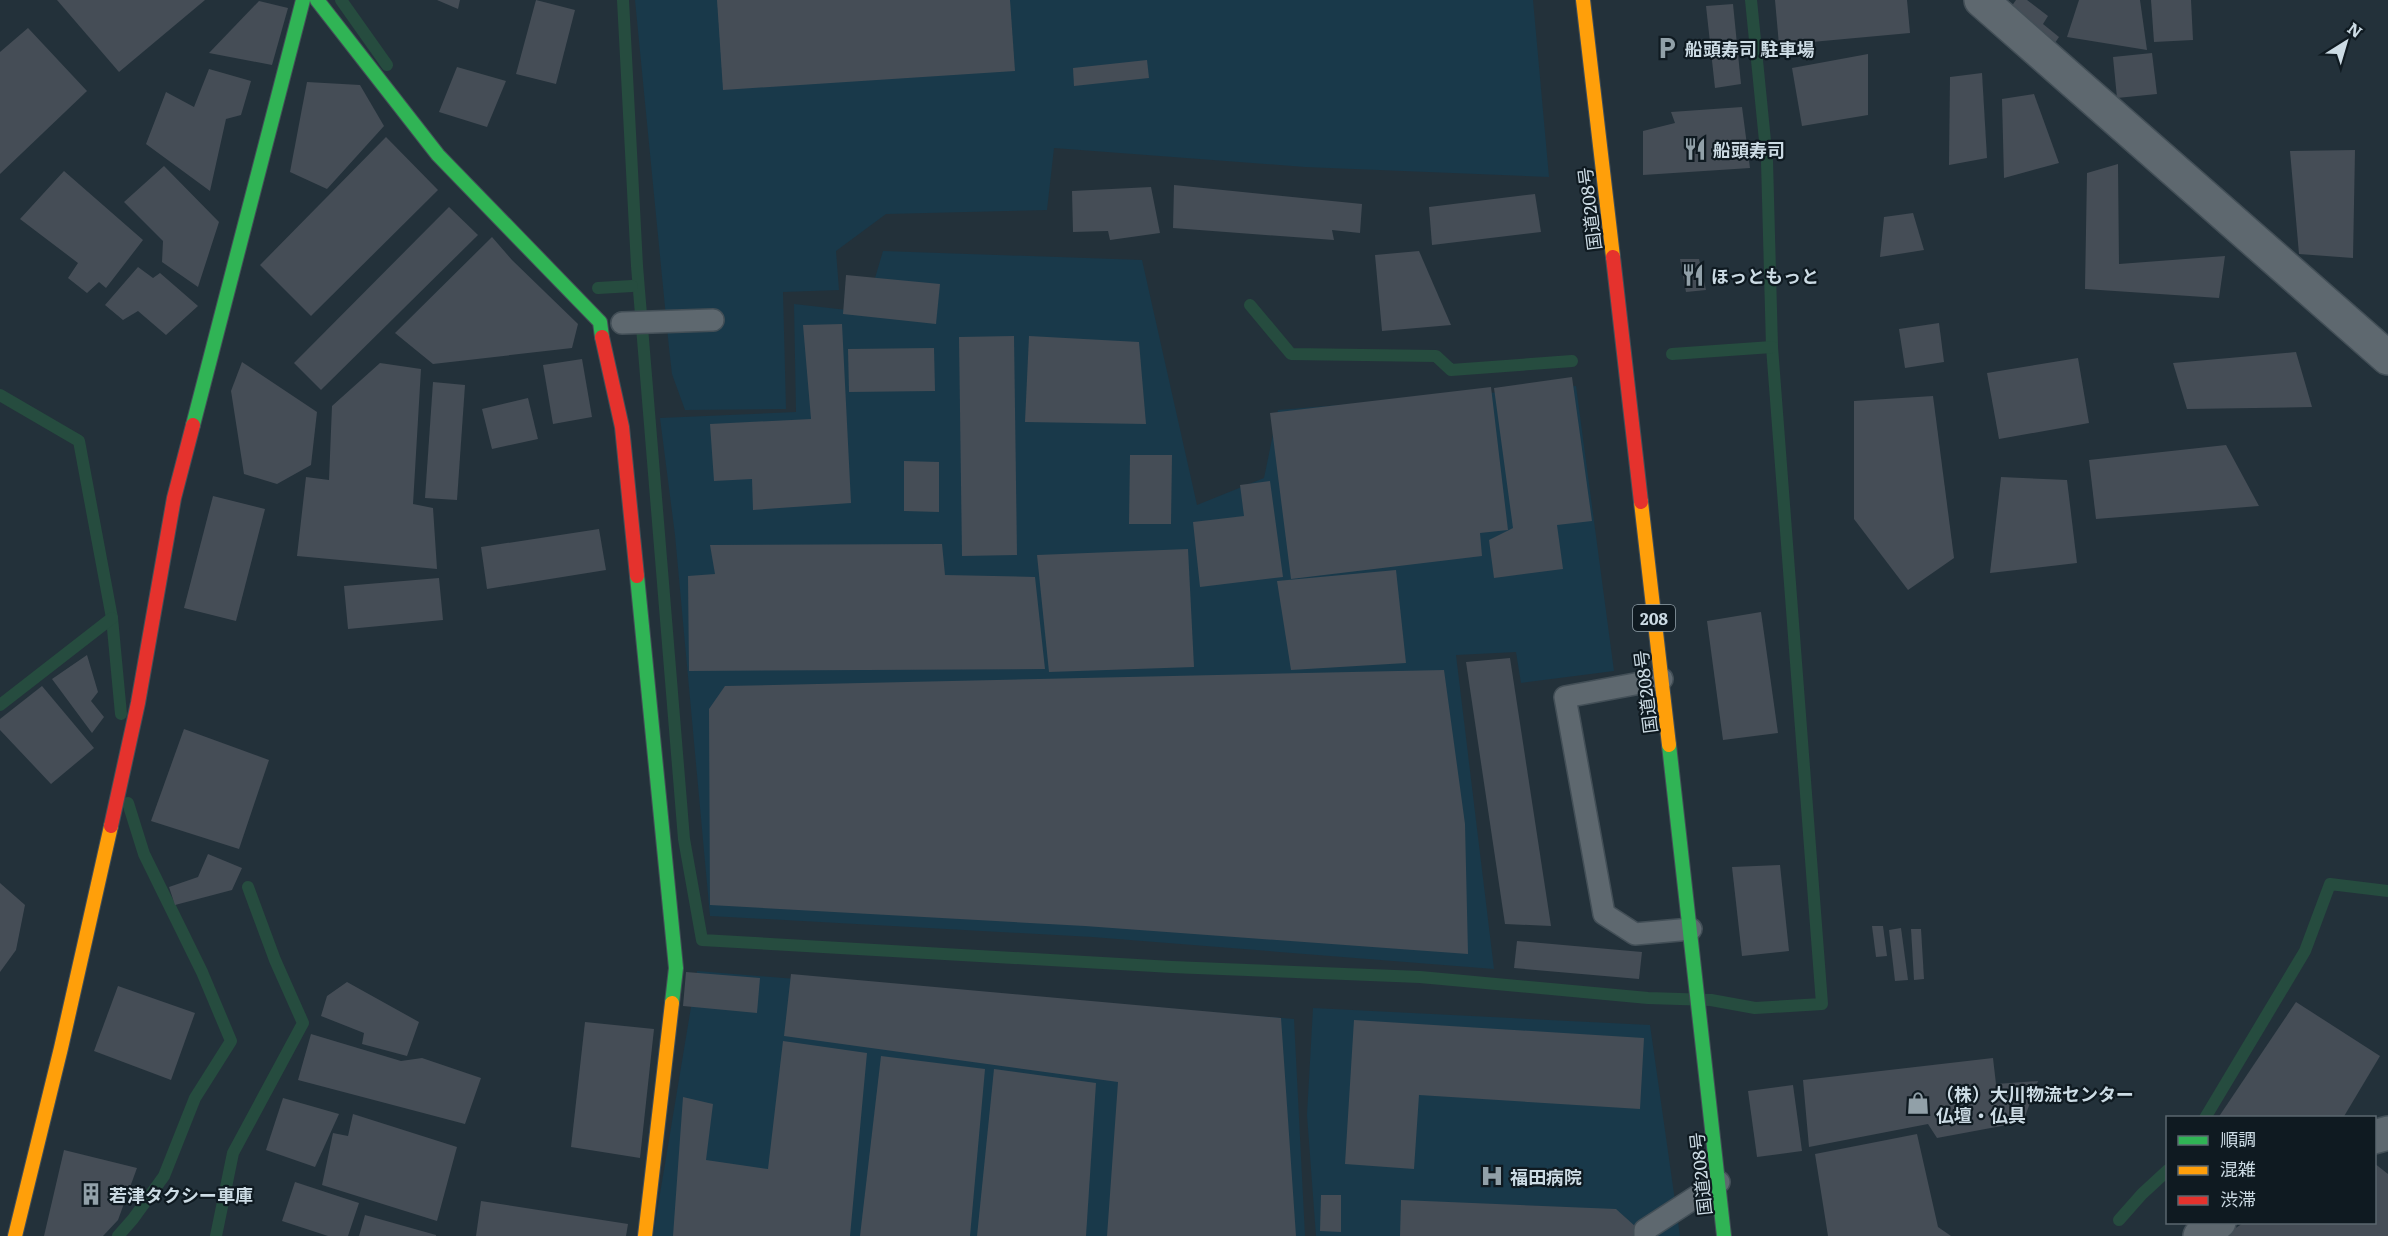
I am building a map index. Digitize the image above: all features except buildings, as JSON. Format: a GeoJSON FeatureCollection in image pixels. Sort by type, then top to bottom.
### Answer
{"type":"FeatureCollection","features":[{"type":"Feature","properties":{"kind":"main road"},"geometry":{"type":"LineString","coordinates":[[15,1236],[64,1036],[138,703],[174,498],[303,0]]}},
{"type":"Feature","properties":{"kind":"main road"},"geometry":{"type":"LineString","coordinates":[[317,0],[438,155],[600,322],[622,427],[676,968],[645,1236]]}},
{"type":"Feature","properties":{"kind":"main road","name":"国道208号"},"geometry":{"type":"LineString","coordinates":[[1583,0],[1691,929],[1724,1236]]}},
{"type":"Feature","properties":{"kind":"street"},"geometry":{"type":"LineString","coordinates":[[1981,0],[2388,358]]}},
{"type":"Feature","properties":{"kind":"street"},"geometry":{"type":"LineString","coordinates":[[2200,1236],[2216,1224]]}},
{"type":"Feature","properties":{"kind":"lane"},"geometry":{"type":"LineString","coordinates":[[622,323],[713,320]]}},
{"type":"Feature","properties":{"kind":"lane"},"geometry":{"type":"LineString","coordinates":[[1662,679],[1564,696],[1604,914],[1635,934],[1691,929]]}},
{"type":"Feature","properties":{"kind":"lane"},"geometry":{"type":"LineString","coordinates":[[1645,1236],[1645,1230],[1719,1182]]}},
{"type":"Feature","properties":{"kind":"shaded area"},"geometry":{"type":"Polygon","coordinates":[[[635,0],[1533,0],[1549,177],[1305,167],[1054,148],[1047,210],[886,214],[836,251],[839,290],[783,292],[786,409],[685,410],[672,374],[635,0]]]}},
{"type":"Feature","properties":{"kind":"shaded area"},"geometry":{"type":"Polygon","coordinates":[[[883,251],[1142,260],[1197,505],[1264,478],[1278,410],[1576,386],[1614,671],[1521,683],[1516,652],[1456,655],[1494,969],[1092,937],[710,916],[675,535],[660,418],[796,412],[794,304],[865,312],[883,251]]]}},
{"type":"Feature","properties":{"kind":"shaded area"},"geometry":{"type":"Polygon","coordinates":[[[697,971],[1294,1019],[1305,1236],[653,1236],[697,971]]]}},
{"type":"Feature","properties":{"kind":"shaded area","name":"福田病院"},"geometry":{"type":"Polygon","coordinates":[[[1313,1008],[1650,1025],[1680,1236],[1316,1236],[1307,1115],[1313,1008]]]}},
{"type":"Feature","properties":{"kind":"waterway"},"geometry":{"type":"LineString","coordinates":[[341,0],[387,65]]}},
{"type":"Feature","properties":{"kind":"waterway"},"geometry":{"type":"LineString","coordinates":[[623,0],[637,266],[684,839],[702,940],[1172,967],[1420,977],[1648,998],[1711,1000],[1755,1008],[1822,1004],[1772,347],[1767,161],[1751,0]]}},
{"type":"Feature","properties":{"kind":"waterway"},"geometry":{"type":"LineString","coordinates":[[598,288],[632,286]]}},
{"type":"Feature","properties":{"kind":"waterway"},"geometry":{"type":"LineString","coordinates":[[1250,305],[1291,354],[1436,356],[1451,370],[1572,361]]}},
{"type":"Feature","properties":{"kind":"waterway"},"geometry":{"type":"LineString","coordinates":[[1672,354],[1772,347]]}},
{"type":"Feature","properties":{"kind":"waterway"},"geometry":{"type":"LineString","coordinates":[[0,395],[79,441],[112,618],[121,714]]}},
{"type":"Feature","properties":{"kind":"waterway"},"geometry":{"type":"LineString","coordinates":[[0,705],[112,618]]}},
{"type":"Feature","properties":{"kind":"waterway"},"geometry":{"type":"LineString","coordinates":[[118,1236],[164,1176],[195,1098],[231,1041],[202,972],[144,854],[128,803]]}},
{"type":"Feature","properties":{"kind":"waterway"},"geometry":{"type":"LineString","coordinates":[[2206,1116],[2305,951],[2330,884],[2388,891]]}},
{"type":"Feature","properties":{"kind":"waterway"},"geometry":{"type":"LineString","coordinates":[[216,1236],[233,1153],[303,1023],[275,960],[248,887]]}},
{"type":"Feature","properties":{"kind":"waterway"},"geometry":{"type":"LineString","coordinates":[[2119,1220],[2166,1172]]}},
{"type":"Feature","properties":{"kind":"traffic: fast"},"geometry":{"type":"LineString","coordinates":[[193,425],[303,0]]}},
{"type":"Feature","properties":{"kind":"traffic: fast"},"geometry":{"type":"LineString","coordinates":[[317,0],[438,155],[600,322],[602,337]]}},
{"type":"Feature","properties":{"kind":"traffic: fast"},"geometry":{"type":"LineString","coordinates":[[637,576],[676,968],[672,1003]]}},
{"type":"Feature","properties":{"kind":"traffic: fast"},"geometry":{"type":"LineString","coordinates":[[1669,745],[1724,1236]]}},
{"type":"Feature","properties":{"kind":"traffic: slow"},"geometry":{"type":"LineString","coordinates":[[1583,0],[1613,257]]}},
{"type":"Feature","properties":{"kind":"traffic: slow"},"geometry":{"type":"LineString","coordinates":[[1641,502],[1669,745]]}},
{"type":"Feature","properties":{"kind":"traffic: slow"},"geometry":{"type":"LineString","coordinates":[[15,1236],[61,1048],[111,826]]}},
{"type":"Feature","properties":{"kind":"traffic: slow"},"geometry":{"type":"LineString","coordinates":[[645,1236],[672,1003]]}},
{"type":"Feature","properties":{"kind":"traffic: jam"},"geometry":{"type":"LineString","coordinates":[[1613,257],[1641,502]]}},
{"type":"Feature","properties":{"kind":"traffic: jam"},"geometry":{"type":"LineString","coordinates":[[602,337],[622,427],[637,576]]}},
{"type":"Feature","properties":{"kind":"traffic: jam"},"geometry":{"type":"LineString","coordinates":[[111,826],[138,703],[174,498],[193,425]]}},
{"type":"Feature","properties":{"kind":"place","name":"船頭寿司 駐車場"},"geometry":{"type":"Point","coordinates":[1667,48]}},
{"type":"Feature","properties":{"kind":"place","name":"船頭寿司"},"geometry":{"type":"Point","coordinates":[1695,149]}},
{"type":"Feature","properties":{"kind":"place","name":"ほっともっと"},"geometry":{"type":"Point","coordinates":[1693,275]}},
{"type":"Feature","properties":{"kind":"place","name":"（株）大川物流センター 仏壇・仏具"},"geometry":{"type":"Point","coordinates":[1918,1103]}},
{"type":"Feature","properties":{"kind":"place","name":"福田病院"},"geometry":{"type":"Point","coordinates":[1492,1176]}},
{"type":"Feature","properties":{"kind":"place","name":"若津タクシー車庫"},"geometry":{"type":"Point","coordinates":[91,1194]}}]}
